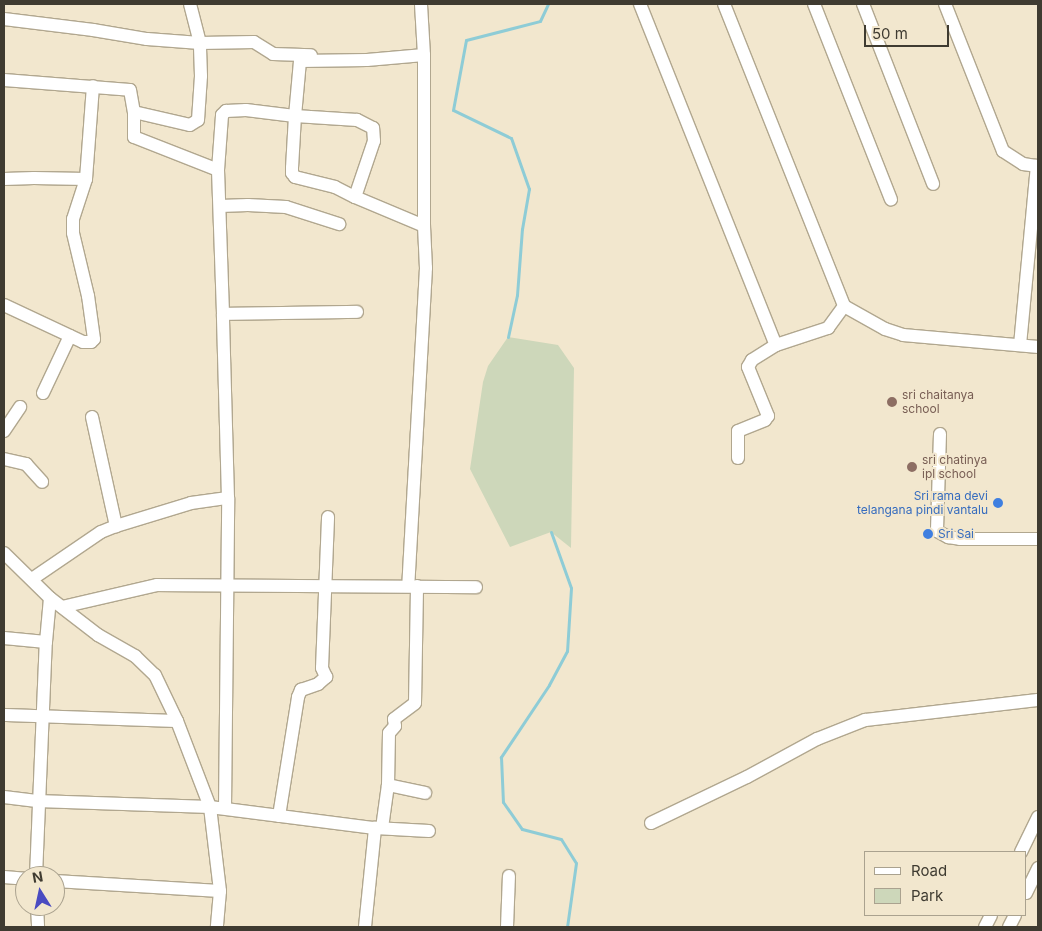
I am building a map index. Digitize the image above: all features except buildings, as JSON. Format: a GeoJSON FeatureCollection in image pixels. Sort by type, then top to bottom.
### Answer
{"type":"FeatureCollection","features":[{"type":"Feature","properties":{"kind":"street"},"geometry":{"type":"LineString","coordinates":[[134,112],[190,125],[198,120],[201,76],[200,43],[190,4]]}},
{"type":"Feature","properties":{"kind":"street"},"geometry":{"type":"LineString","coordinates":[[365,927],[378,828],[388,785],[389,733],[394,726],[394,719],[415,703],[412,586],[426,268],[424,226],[424,55],[421,4]]}},
{"type":"Feature","properties":{"kind":"street"},"geometry":{"type":"LineString","coordinates":[[640,4],[776,345]]}},
{"type":"Feature","properties":{"kind":"street"},"geometry":{"type":"LineString","coordinates":[[724,4],[844,306],[885,329],[903,335],[1038,347]]}},
{"type":"Feature","properties":{"kind":"street"},"geometry":{"type":"LineString","coordinates":[[814,4],[891,199]]}},
{"type":"Feature","properties":{"kind":"street"},"geometry":{"type":"LineString","coordinates":[[863,4],[933,184]]}},
{"type":"Feature","properties":{"kind":"street"},"geometry":{"type":"LineString","coordinates":[[945,4],[1003,151],[1023,164],[1038,166],[1020,346]]}},
{"type":"Feature","properties":{"kind":"street"},"geometry":{"type":"LineString","coordinates":[[4,19],[147,39],[200,43],[254,42],[273,54],[354,56]]}},
{"type":"Feature","properties":{"kind":"street"},"geometry":{"type":"LineString","coordinates":[[424,55],[367,60],[300,61],[292,173],[300,179],[335,187],[424,226]]}},
{"type":"Feature","properties":{"kind":"street"},"geometry":{"type":"LineString","coordinates":[[4,80],[130,90],[134,112],[134,137],[218,170]]}},
{"type":"Feature","properties":{"kind":"street"},"geometry":{"type":"LineString","coordinates":[[4,305],[70,336],[88,343],[93,341],[95,336],[73,233],[73,220],[86,179],[93,86]]}},
{"type":"Feature","properties":{"kind":"street"},"geometry":{"type":"LineString","coordinates":[[225,808],[228,498],[218,170],[220,121],[222,115],[226,111],[246,110],[295,116],[357,120],[373,128],[374,141],[355,197]]}},
{"type":"Feature","properties":{"kind":"street"},"geometry":{"type":"LineString","coordinates":[[4,179],[86,179]]}},
{"type":"Feature","properties":{"kind":"street"},"geometry":{"type":"LineString","coordinates":[[220,206],[286,207],[339,224]]}},
{"type":"Feature","properties":{"kind":"street"},"geometry":{"type":"LineString","coordinates":[[738,458],[738,431],[765,420],[768,416],[748,367],[752,360],[776,345],[828,328],[844,306]]}},
{"type":"Feature","properties":{"kind":"street"},"geometry":{"type":"LineString","coordinates":[[223,314],[357,312]]}},
{"type":"Feature","properties":{"kind":"street"},"geometry":{"type":"LineString","coordinates":[[43,393],[70,336]]}},
{"type":"Feature","properties":{"kind":"street"},"geometry":{"type":"LineString","coordinates":[[4,431],[20,407]]}},
{"type":"Feature","properties":{"kind":"street"},"geometry":{"type":"LineString","coordinates":[[92,417],[116,526]]}},
{"type":"Feature","properties":{"kind":"street"},"geometry":{"type":"LineString","coordinates":[[940,434],[937,531],[948,538],[960,539],[1038,539]]}},
{"type":"Feature","properties":{"kind":"street"},"geometry":{"type":"LineString","coordinates":[[4,459],[26,464],[42,482]]}},
{"type":"Feature","properties":{"kind":"street"},"geometry":{"type":"LineString","coordinates":[[32,579],[101,532],[191,503],[228,498]]}},
{"type":"Feature","properties":{"kind":"street"},"geometry":{"type":"LineString","coordinates":[[279,816],[298,697],[302,690],[318,684],[326,678],[322,668],[328,517]]}},
{"type":"Feature","properties":{"kind":"street"},"geometry":{"type":"LineString","coordinates":[[4,553],[50,598],[98,635],[135,656],[155,675],[177,721],[210,807],[220,890],[217,927]]}},
{"type":"Feature","properties":{"kind":"street"},"geometry":{"type":"LineString","coordinates":[[62,607],[157,585],[228,584],[326,588],[476,587]]}},
{"type":"Feature","properties":{"kind":"street"},"geometry":{"type":"LineString","coordinates":[[36,866],[37,801],[50,598]]}},
{"type":"Feature","properties":{"kind":"street"},"geometry":{"type":"LineString","coordinates":[[4,638],[46,642]]}},
{"type":"Feature","properties":{"kind":"street"},"geometry":{"type":"LineString","coordinates":[[651,824],[747,777],[816,739],[866,720],[1038,700]]}},
{"type":"Feature","properties":{"kind":"street"},"geometry":{"type":"LineString","coordinates":[[4,715],[177,721]]}},
{"type":"Feature","properties":{"kind":"street"},"geometry":{"type":"LineString","coordinates":[[388,785],[425,793]]}},
{"type":"Feature","properties":{"kind":"street"},"geometry":{"type":"LineString","coordinates":[[4,797],[37,801],[225,808],[378,828],[429,831]]}},
{"type":"Feature","properties":{"kind":"street"},"geometry":{"type":"LineString","coordinates":[[1022,851],[1038,818]]}},
{"type":"Feature","properties":{"kind":"street"},"geometry":{"type":"LineString","coordinates":[[1027,891],[1038,868]]}},
{"type":"Feature","properties":{"kind":"street"},"geometry":{"type":"LineString","coordinates":[[507,927],[509,876]]}},
{"type":"Feature","properties":{"kind":"street"},"geometry":{"type":"LineString","coordinates":[[65,882],[220,890]]}},
{"type":"Feature","properties":{"kind":"street"},"geometry":{"type":"LineString","coordinates":[[1008,927],[1014,916]]}},
{"type":"Feature","properties":{"kind":"green space"},"geometry":{"type":"Polygon","coordinates":[[[508,337],[558,345],[574,368],[571,548],[551,532],[510,547],[470,469],[483,382],[488,366],[508,337]]]}},
{"type":"Feature","properties":{"kind":"waterway"},"geometry":{"type":"LineString","coordinates":[[508,337],[517,295],[522,229],[529,189],[511,138],[453,110],[466,40],[540,21],[548,4]]}},
{"type":"Feature","properties":{"kind":"waterway"},"geometry":{"type":"LineString","coordinates":[[551,532],[571,588],[567,651],[549,685],[501,757],[503,802],[522,829],[561,839],[576,863],[567,927]]}},
{"type":"Feature","properties":{"kind":"place","name":"sri chaitanya school"},"geometry":{"type":"Point","coordinates":[892,402]}},
{"type":"Feature","properties":{"kind":"place","name":"sri chatinya ipl school"},"geometry":{"type":"Point","coordinates":[912,467]}},
{"type":"Feature","properties":{"kind":"place","name":"Sri rama devi telangana pindi vantalu"},"geometry":{"type":"Point","coordinates":[998,503]}},
{"type":"Feature","properties":{"kind":"place","name":"Sri Sai"},"geometry":{"type":"Point","coordinates":[928,534]}}]}
